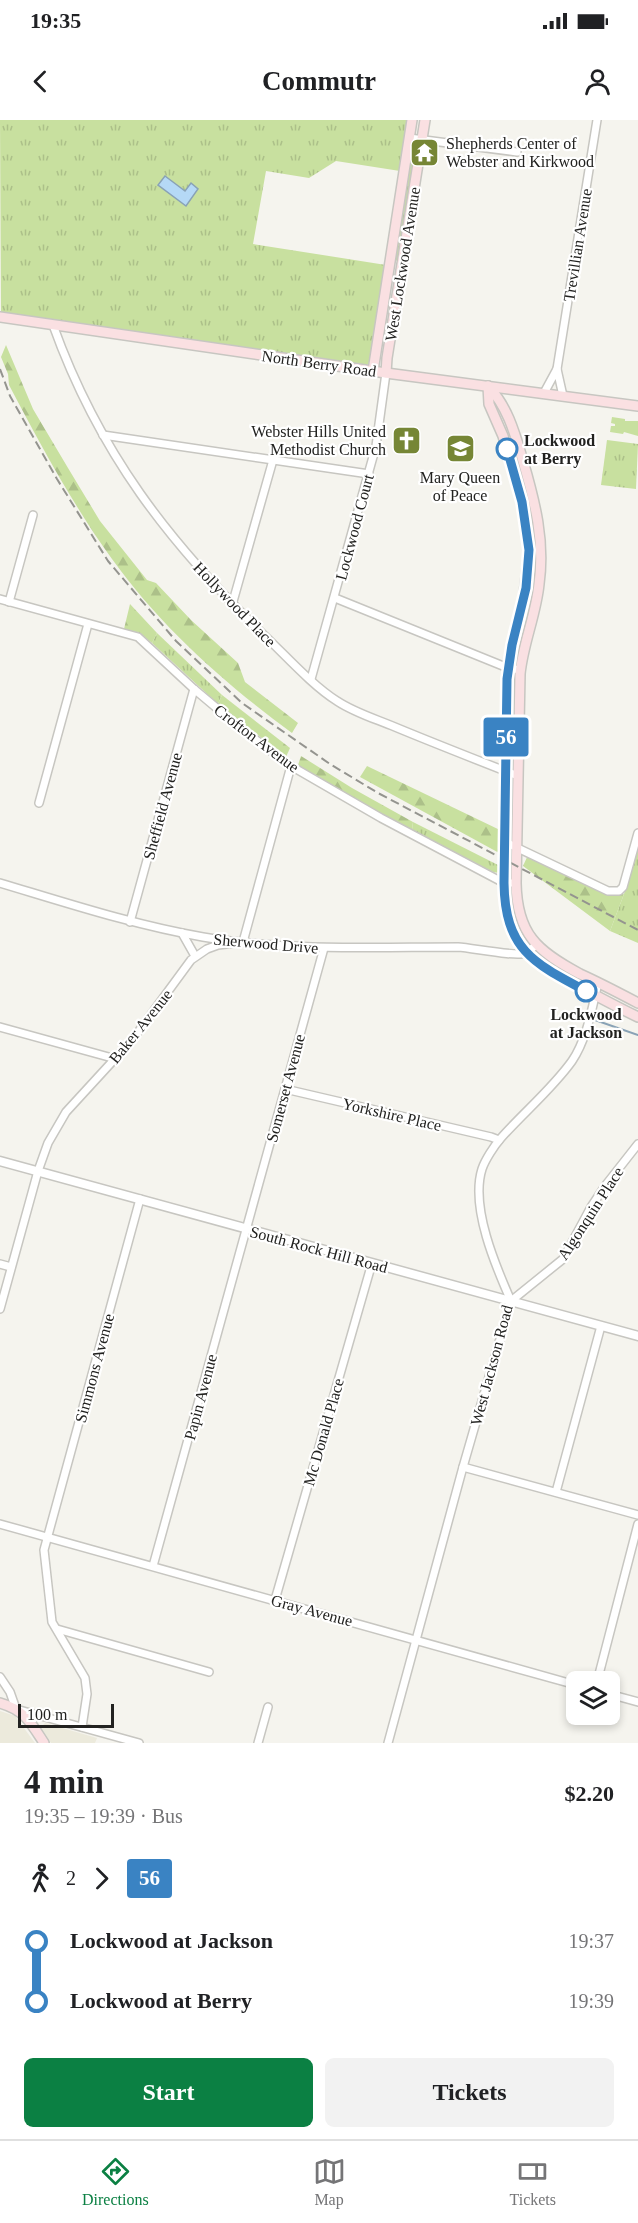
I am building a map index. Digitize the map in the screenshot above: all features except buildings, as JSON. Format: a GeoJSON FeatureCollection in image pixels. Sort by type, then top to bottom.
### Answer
{"type":"FeatureCollection","features":[{"type":"Feature","properties":{"kind":"main road","name":"West Lockwood Avenue"},"geometry":{"type":"LineString","coordinates":[[373,370],[412,120]]}},
{"type":"Feature","properties":{"kind":"main road","name":"West Lockwood Avenue"},"geometry":{"type":"LineString","coordinates":[[386,373],[425,120]]}},
{"type":"Feature","properties":{"kind":"main road"},"geometry":{"type":"LineString","coordinates":[[389,262],[401,264]]}},
{"type":"Feature","properties":{"kind":"main road","name":"North Berry Road"},"geometry":{"type":"LineString","coordinates":[[0,317],[386,373],[638,406]]}},
{"type":"Feature","properties":{"kind":"main road"},"geometry":{"type":"LineString","coordinates":[[488,386],[498,396],[505,410],[522,459],[538,520],[541,547],[539,585],[520,670],[516,883],[521,918],[525,929],[536,945],[558,962],[638,1003]]}},
{"type":"Feature","properties":{"kind":"main road"},"geometry":{"type":"LineString","coordinates":[[488,386],[489,404],[503,436],[526,522],[529,550],[527,576],[508,668],[504,883],[506,912],[526,953],[534,961],[638,1017]]}},
{"type":"Feature","properties":{"kind":"main road"},"geometry":{"type":"LineString","coordinates":[[505,410],[511,397],[523,391]]}},
{"type":"Feature","properties":{"kind":"main road"},"geometry":{"type":"LineString","coordinates":[[510,462],[522,459]]}},
{"type":"Feature","properties":{"kind":"main road"},"geometry":{"type":"LineString","coordinates":[[526,522],[538,520]]}},
{"type":"Feature","properties":{"kind":"main road"},"geometry":{"type":"LineString","coordinates":[[0,1703],[16,1709],[27,1718],[44,1743]]}},
{"type":"Feature","properties":{"kind":"street","name":"Trevillian Avenue"},"geometry":{"type":"LineString","coordinates":[[544,393],[557,369],[597,120]]}},
{"type":"Feature","properties":{"kind":"street"},"geometry":{"type":"LineString","coordinates":[[409,138],[517,152]]}},
{"type":"Feature","properties":{"kind":"street","name":"Hollywood Place"},"geometry":{"type":"LineString","coordinates":[[53,325],[66,360],[103,435],[145,503],[204,575],[232,604],[329,696],[348,708],[518,776]]}},
{"type":"Feature","properties":{"kind":"street","name":"Trevillian Avenue"},"geometry":{"type":"LineString","coordinates":[[557,369],[563,396]]}},
{"type":"Feature","properties":{"kind":"street","name":"Lockwood Court"},"geometry":{"type":"LineString","coordinates":[[311,679],[369,474],[378,437],[386,373]]}},
{"type":"Feature","properties":{"kind":"street"},"geometry":{"type":"LineString","coordinates":[[103,435],[369,474]]}},
{"type":"Feature","properties":{"kind":"street"},"geometry":{"type":"LineString","coordinates":[[232,604],[273,460]]}},
{"type":"Feature","properties":{"kind":"street"},"geometry":{"type":"LineString","coordinates":[[9,602],[33,514]]}},
{"type":"Feature","properties":{"kind":"street"},"geometry":{"type":"LineString","coordinates":[[335,597],[508,668],[520,670]]}},
{"type":"Feature","properties":{"kind":"street","name":"Crofton Avenue"},"geometry":{"type":"LineString","coordinates":[[0,599],[138,637],[194,689],[244,731],[291,766],[381,818],[504,883],[516,883]]}},
{"type":"Feature","properties":{"kind":"street"},"geometry":{"type":"LineString","coordinates":[[39,803],[88,624]]}},
{"type":"Feature","properties":{"kind":"street","name":"Sheffield Avenue"},"geometry":{"type":"LineString","coordinates":[[130,922],[194,689]]}},
{"type":"Feature","properties":{"kind":"street"},"geometry":{"type":"LineString","coordinates":[[243,942],[291,766]]}},
{"type":"Feature","properties":{"kind":"street"},"geometry":{"type":"LineString","coordinates":[[505,842],[614,892],[623,887],[638,833]]}},
{"type":"Feature","properties":{"kind":"street","name":"Sherwood Drive"},"geometry":{"type":"LineString","coordinates":[[0,883],[130,922],[243,942],[324,948],[474,948],[511,954],[526,953]]}},
{"type":"Feature","properties":{"kind":"street"},"geometry":{"type":"LineString","coordinates":[[182,933],[195,956]]}},
{"type":"Feature","properties":{"kind":"street","name":"Baker Avenue"},"geometry":{"type":"LineString","coordinates":[[0,1309],[38,1171],[48,1143],[66,1112],[147,1022],[195,956],[218,945],[243,942]]}},
{"type":"Feature","properties":{"kind":"street"},"geometry":{"type":"LineString","coordinates":[[526,953],[536,945]]}},
{"type":"Feature","properties":{"kind":"street","name":"Somerset Avenue"},"geometry":{"type":"LineString","coordinates":[[246,1229],[324,948]]}},
{"type":"Feature","properties":{"kind":"street","name":"West Jackson Road"},"geometry":{"type":"LineString","coordinates":[[388,1743],[511,1301],[497,1271],[484,1227],[480,1197],[482,1169],[499,1140],[574,1059],[584,1036],[598,983]]}},
{"type":"Feature","properties":{"kind":"street"},"geometry":{"type":"LineString","coordinates":[[0,1027],[116,1059]]}},
{"type":"Feature","properties":{"kind":"street","name":"Yorkshire Place"},"geometry":{"type":"LineString","coordinates":[[285,1089],[499,1140]]}},
{"type":"Feature","properties":{"kind":"street","name":"Algonquin Place"},"geometry":{"type":"LineString","coordinates":[[511,1301],[563,1259],[596,1200],[638,1144]]}},
{"type":"Feature","properties":{"kind":"street","name":"South Rock Hill Road"},"geometry":{"type":"LineString","coordinates":[[0,1161],[638,1335]]}},
{"type":"Feature","properties":{"kind":"street","name":"Simmons Avenue"},"geometry":{"type":"LineString","coordinates":[[82,1727],[87,1694],[85,1678],[52,1622],[44,1550],[140,1199]]}},
{"type":"Feature","properties":{"kind":"street","name":"Papin Avenue"},"geometry":{"type":"LineString","coordinates":[[153,1566],[246,1229]]}},
{"type":"Feature","properties":{"kind":"street","name":"Mc Donald Place"},"geometry":{"type":"LineString","coordinates":[[275,1600],[372,1263]]}},
{"type":"Feature","properties":{"kind":"street"},"geometry":{"type":"LineString","coordinates":[[0,1264],[11,1267]]}},
{"type":"Feature","properties":{"kind":"street"},"geometry":{"type":"LineString","coordinates":[[556,1492],[601,1326]]}},
{"type":"Feature","properties":{"kind":"street"},"geometry":{"type":"LineString","coordinates":[[463,1467],[638,1515]]}},
{"type":"Feature","properties":{"kind":"street","name":"Gray Avenue"},"geometry":{"type":"LineString","coordinates":[[0,1524],[566,1682]]}},
{"type":"Feature","properties":{"kind":"street"},"geometry":{"type":"LineString","coordinates":[[600,1671],[638,1524]]}},
{"type":"Feature","properties":{"kind":"street"},"geometry":{"type":"LineString","coordinates":[[57,1629],[209,1672]]}},
{"type":"Feature","properties":{"kind":"street"},"geometry":{"type":"LineString","coordinates":[[0,1677],[10,1692],[16,1709],[139,1743]]}},
{"type":"Feature","properties":{"kind":"street"},"geometry":{"type":"LineString","coordinates":[[620,1697],[638,1702]]}},
{"type":"Feature","properties":{"kind":"street"},"geometry":{"type":"LineString","coordinates":[[258,1743],[268,1707]]}},
{"type":"Feature","properties":{"kind":"shaded area"},"geometry":{"type":"Polygon","coordinates":[[[0,1711],[15,1716],[35,1743],[0,1743],[0,1711]]]}},
{"type":"Feature","properties":{"kind":"shaded area"},"geometry":{"type":"Polygon","coordinates":[[[45,1723],[97,1738],[95,1743],[51,1743],[41,1727],[45,1723]]]}},
{"type":"Feature","properties":{"kind":"green space"},"geometry":{"type":"Polygon","coordinates":[[[0,120],[408,120],[400,171],[336,161],[309,178],[266,171],[253,244],[386,265],[369,364],[1,312],[0,120]]]}},
{"type":"Feature","properties":{"kind":"green space"},"geometry":{"type":"Polygon","coordinates":[[[413,144],[417,146],[400,261],[393,260],[413,144]]]}},
{"type":"Feature","properties":{"kind":"green space"},"geometry":{"type":"Polygon","coordinates":[[[6,345],[33,409],[100,521],[147,580],[156,583],[191,620],[238,663],[245,682],[298,723],[292,733],[195,653],[151,608],[112,559],[71,496],[9,385],[8,374],[1,357],[6,345]]]}},
{"type":"Feature","properties":{"kind":"green space"},"geometry":{"type":"Polygon","coordinates":[[[612,417],[625,419],[625,421],[638,421],[638,436],[624,432],[623,434],[610,432],[611,426],[615,426],[611,423],[612,417]]]}},
{"type":"Feature","properties":{"kind":"green space"},"geometry":{"type":"Polygon","coordinates":[[[607,440],[638,444],[636,489],[601,485],[607,440]]]}},
{"type":"Feature","properties":{"kind":"green space"},"geometry":{"type":"Polygon","coordinates":[[[130,604],[157,633],[152,643],[143,636],[124,629],[130,604]]]}},
{"type":"Feature","properties":{"kind":"green space"},"geometry":{"type":"Polygon","coordinates":[[[157,633],[222,695],[218,704],[152,643],[157,633]]]}},
{"type":"Feature","properties":{"kind":"green space"},"geometry":{"type":"Polygon","coordinates":[[[222,695],[290,748],[286,757],[218,704],[222,695]]]}},
{"type":"Feature","properties":{"kind":"green space"},"geometry":{"type":"Polygon","coordinates":[[[301,756],[413,822],[412,830],[357,801],[298,765],[301,756]]]}},
{"type":"Feature","properties":{"kind":"green space"},"geometry":{"type":"Polygon","coordinates":[[[367,766],[502,831],[501,854],[360,777],[367,766]]]}},
{"type":"Feature","properties":{"kind":"green space"},"geometry":{"type":"Polygon","coordinates":[[[413,822],[500,866],[499,873],[412,830],[413,822]]]}},
{"type":"Feature","properties":{"kind":"green space"},"geometry":{"type":"Polygon","coordinates":[[[638,844],[638,943],[610,931],[624,894],[638,844]]]}},
{"type":"Feature","properties":{"kind":"green space"},"geometry":{"type":"Polygon","coordinates":[[[528,855],[609,895],[624,894],[610,931],[523,866],[528,855]]]}},
{"type":"Feature","properties":{"kind":"water"},"geometry":{"type":"Polygon","coordinates":[[[165,176],[185,191],[191,183],[198,189],[186,206],[158,185],[165,176]]]}},
{"type":"Feature","properties":{"kind":"waterway"},"geometry":{"type":"LineString","coordinates":[[595,1020],[638,1035]]}},
{"type":"Feature","properties":{"kind":"railway"},"geometry":{"type":"LineString","coordinates":[[0,369],[10,396],[57,479],[108,561],[176,641],[242,703],[330,764],[378,793],[638,930]]}},
{"type":"Feature","properties":{"kind":"bus line","name":"56"},"geometry":{"type":"LineString","coordinates":[[507,449],[526,522],[529,564],[507,679],[504,883],[506,912],[521,946],[534,961],[586,991]]}},
{"type":"Feature","properties":{"kind":"place","name":"Shepherds Center of Webster and Kirkwood"},"geometry":{"type":"Point","coordinates":[425,152]}},
{"type":"Feature","properties":{"kind":"place","name":"Webster Hills United Methodist Church"},"geometry":{"type":"Point","coordinates":[407,440]}},
{"type":"Feature","properties":{"kind":"place","name":"Mary Queen of Peace"},"geometry":{"type":"Point","coordinates":[460,449]}},
{"type":"Feature","properties":{"kind":"place","name":"Lockwood at Berry"},"geometry":{"type":"Point","coordinates":[507,449]}},
{"type":"Feature","properties":{"kind":"place","name":"Lockwood at Jackson"},"geometry":{"type":"Point","coordinates":[586,991]}}]}
